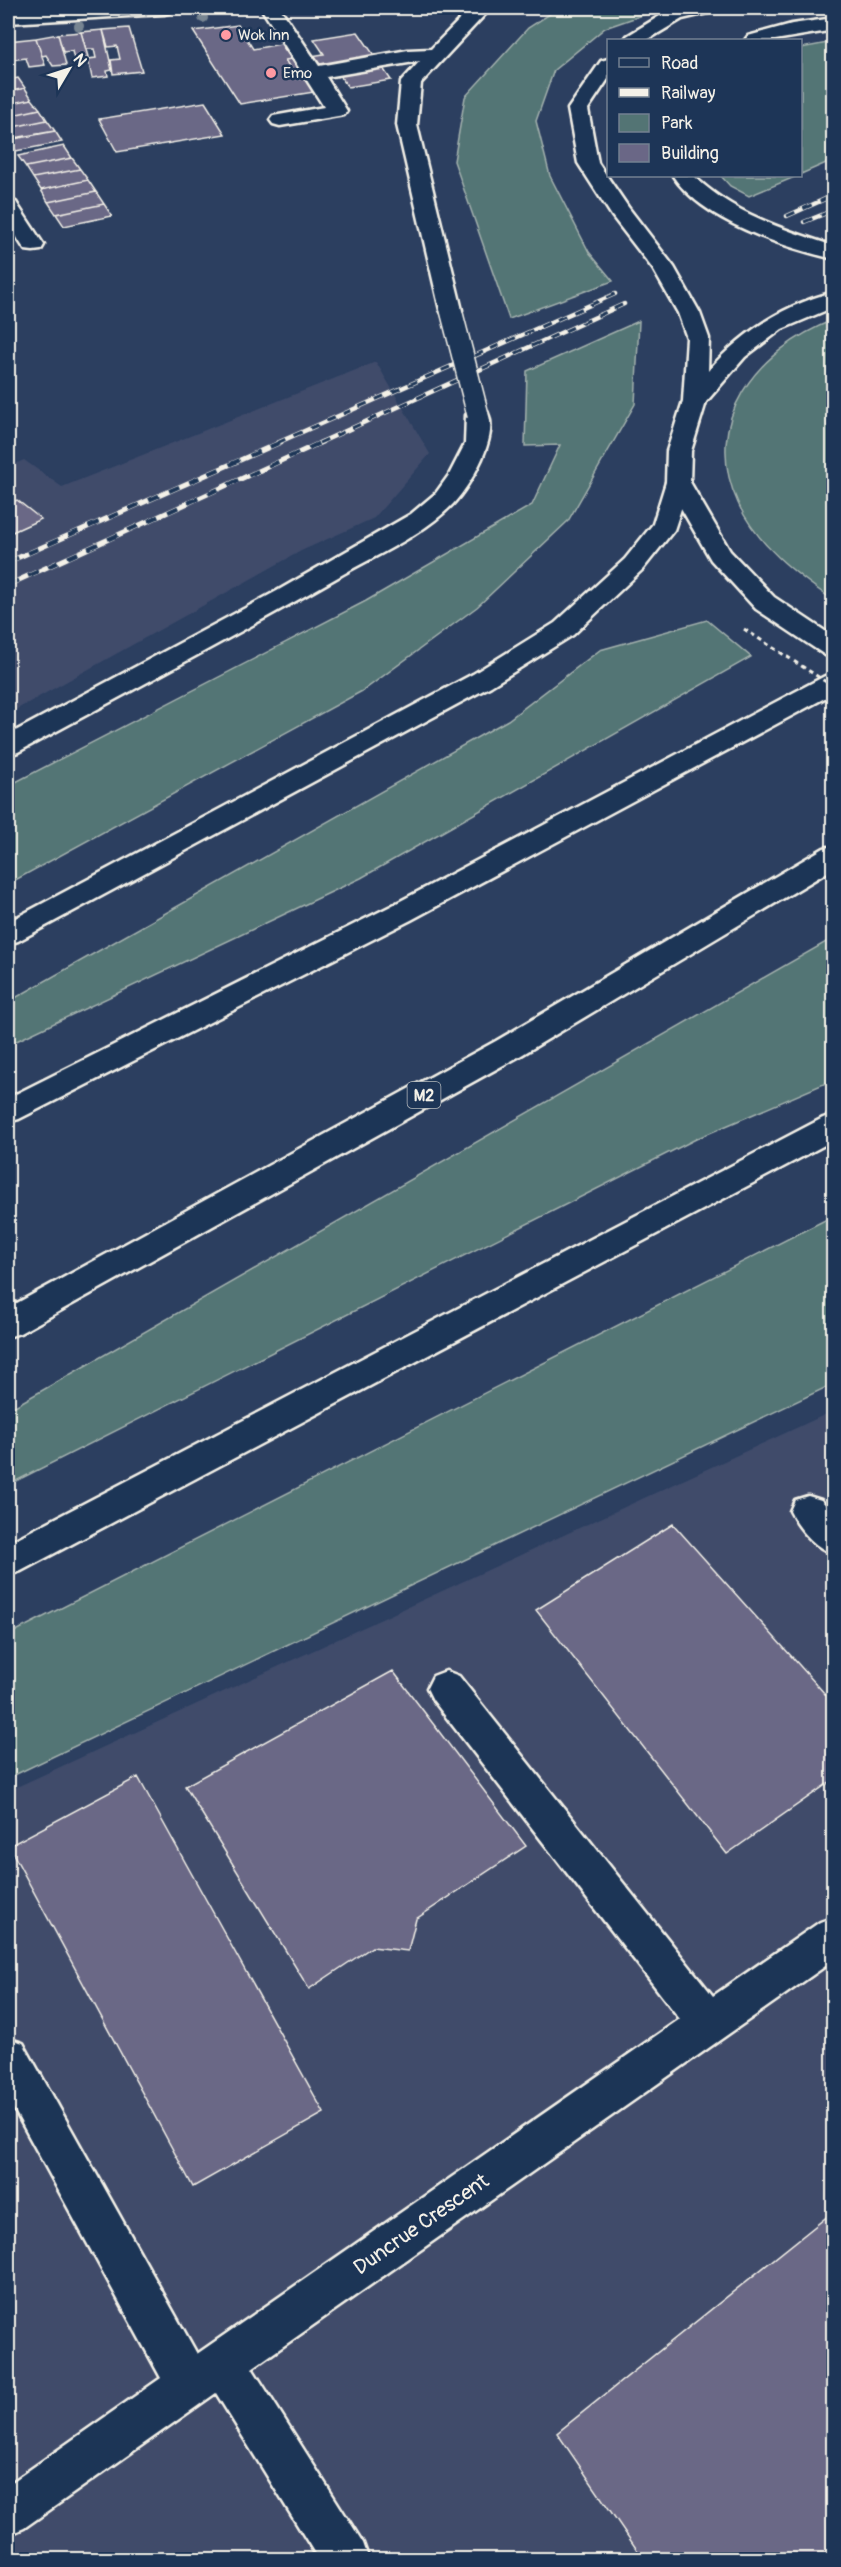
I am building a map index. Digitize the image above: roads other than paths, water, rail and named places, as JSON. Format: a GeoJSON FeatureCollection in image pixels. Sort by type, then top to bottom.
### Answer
{"type":"FeatureCollection","features":[{"type":"Feature","properties":{"kind":"main road"},"geometry":{"type":"LineString","coordinates":[[8,17],[164,8]]}},
{"type":"Feature","properties":{"kind":"main road"},"geometry":{"type":"LineString","coordinates":[[272,8],[284,32],[338,111],[280,120]]}},
{"type":"Feature","properties":{"kind":"main road"},"geometry":{"type":"LineString","coordinates":[[8,746],[286,596],[420,519],[445,498],[461,476],[477,444],[478,415],[407,125],[411,82],[481,8]]}},
{"type":"Feature","properties":{"kind":"main road"},"geometry":{"type":"LineString","coordinates":[[636,39],[675,15],[705,8]]}},
{"type":"Feature","properties":{"kind":"main road"},"geometry":{"type":"LineString","coordinates":[[759,39],[792,30],[834,24]]}},
{"type":"Feature","properties":{"kind":"main road"},"geometry":{"type":"LineString","coordinates":[[314,73],[408,56],[436,55]]}},
{"type":"Feature","properties":{"kind":"main road"},"geometry":{"type":"LineString","coordinates":[[8,934],[482,680],[564,629],[634,564],[665,525],[678,482],[679,451],[695,401],[698,338],[689,313],[663,267],[620,211],[588,163],[578,109],[607,68]]}},
{"type":"Feature","properties":{"kind":"main road"},"geometry":{"type":"LineString","coordinates":[[684,177],[716,204],[774,233],[834,253]]}},
{"type":"Feature","properties":{"kind":"main road"},"geometry":{"type":"LineString","coordinates":[[8,207],[33,245]]}},
{"type":"Feature","properties":{"kind":"main road"},"geometry":{"type":"LineString","coordinates":[[695,401],[736,351],[774,324],[834,299]]}},
{"type":"Feature","properties":{"kind":"main road"},"geometry":{"type":"LineString","coordinates":[[678,482],[720,555],[765,603],[834,649]]}},
{"type":"Feature","properties":{"kind":"main road"},"geometry":{"type":"LineString","coordinates":[[8,1111],[401,913],[834,682]]}},
{"type":"Feature","properties":{"kind":"main road","name":"M2"},"geometry":{"type":"LineString","coordinates":[[8,1324],[507,1049],[834,855]]}},
{"type":"Feature","properties":{"kind":"main road"},"geometry":{"type":"LineString","coordinates":[[8,1560],[834,1126]]}},
{"type":"Feature","properties":{"kind":"main road"},"geometry":{"type":"LineString","coordinates":[[808,1511],[834,1539]]}},
{"type":"Feature","properties":{"kind":"main road"},"geometry":{"type":"LineString","coordinates":[[446,1688],[709,2023]]}},
{"type":"Feature","properties":{"kind":"main road","name":"Duncrue Crescent"},"geometry":{"type":"LineString","coordinates":[[8,2512],[834,1936]]}},
{"type":"Feature","properties":{"kind":"main road"},"geometry":{"type":"LineString","coordinates":[[8,2058],[205,2373],[346,2559]]}},
{"type":"Feature","properties":{"kind":"railway"},"geometry":{"type":"LineString","coordinates":[[787,216],[834,195]]}},
{"type":"Feature","properties":{"kind":"railway"},"geometry":{"type":"LineString","coordinates":[[804,222],[834,210]]}},
{"type":"Feature","properties":{"kind":"railway"},"geometry":{"type":"LineString","coordinates":[[277,443],[615,294]]}},
{"type":"Feature","properties":{"kind":"railway"},"geometry":{"type":"LineString","coordinates":[[319,443],[624,304]]}},
{"type":"Feature","properties":{"kind":"railway"},"geometry":{"type":"LineString","coordinates":[[8,562],[281,442]]}},
{"type":"Feature","properties":{"kind":"railway"},"geometry":{"type":"LineString","coordinates":[[8,585],[322,442]]}},
{"type":"Feature","properties":{"kind":"place","name":"Wok Inn"},"geometry":{"type":"Point","coordinates":[226,35]}},
{"type":"Feature","properties":{"kind":"place","name":"Emo"},"geometry":{"type":"Point","coordinates":[271,73]}}]}
